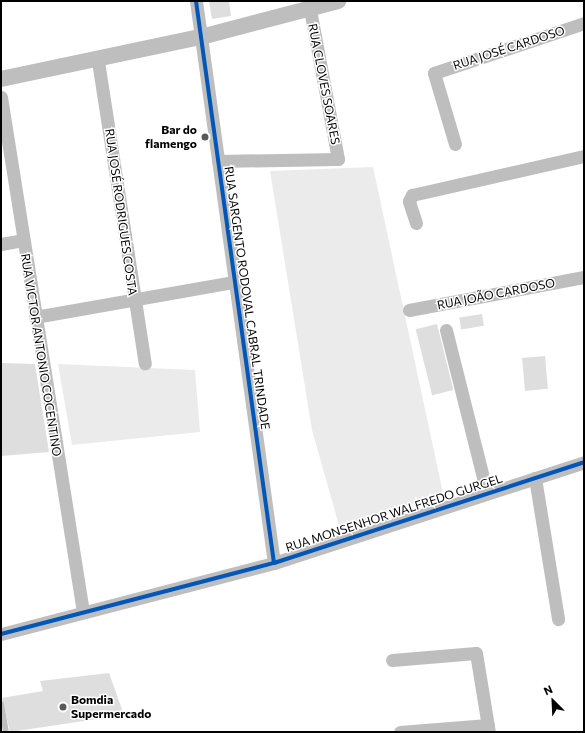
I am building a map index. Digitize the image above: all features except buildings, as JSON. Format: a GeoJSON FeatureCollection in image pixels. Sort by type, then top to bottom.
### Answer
{"type":"FeatureCollection","features":[{"type":"Feature","properties":{"kind":"street","name":"RUA SARGENTO RODOVAL CABRAL TRINDADE"},"geometry":{"type":"LineString","coordinates":[[196,1],[274,563]]}},
{"type":"Feature","properties":{"kind":"street"},"geometry":{"type":"LineString","coordinates":[[1,79],[98,61],[201,37],[338,1]]}},
{"type":"Feature","properties":{"kind":"street","name":"RUA CLOVES SOARES"},"geometry":{"type":"LineString","coordinates":[[218,161],[338,159],[310,9]]}},
{"type":"Feature","properties":{"kind":"street","name":"RUA JOSÉ CARDOSO"},"geometry":{"type":"LineString","coordinates":[[455,144],[434,72],[584,23]]}},
{"type":"Feature","properties":{"kind":"street","name":"RUA JOSÉ RODRIGUES COSTA"},"geometry":{"type":"LineString","coordinates":[[98,61],[145,363]]}},
{"type":"Feature","properties":{"kind":"street","name":"RUA VICTOR ANTONIO COCENTINO"},"geometry":{"type":"LineString","coordinates":[[1,97],[83,612]]}},
{"type":"Feature","properties":{"kind":"street"},"geometry":{"type":"LineString","coordinates":[[416,223],[409,201],[412,195],[584,156]]}},
{"type":"Feature","properties":{"kind":"street"},"geometry":{"type":"LineString","coordinates":[[1,244],[23,240]]}},
{"type":"Feature","properties":{"kind":"street","name":"RUA JOÃO CARDOSO"},"geometry":{"type":"LineString","coordinates":[[409,310],[584,277]]}},
{"type":"Feature","properties":{"kind":"street"},"geometry":{"type":"LineString","coordinates":[[35,317],[234,282]]}},
{"type":"Feature","properties":{"kind":"street"},"geometry":{"type":"LineString","coordinates":[[446,330],[487,493]]}},
{"type":"Feature","properties":{"kind":"street","name":"RUA MONSENHOR WALFREDO GURGEL"},"geometry":{"type":"LineString","coordinates":[[1,634],[274,563],[584,462]]}},
{"type":"Feature","properties":{"kind":"street"},"geometry":{"type":"LineString","coordinates":[[535,478],[558,619]]}},
{"type":"Feature","properties":{"kind":"street"},"geometry":{"type":"LineString","coordinates":[[392,660],[476,653],[488,728],[400,732]]}},
{"type":"Feature","properties":{"kind":"lane"},"geometry":{"type":"LineString","coordinates":[[1,704],[6,732]]}},
{"type":"Feature","properties":{"kind":"shaded area"},"geometry":{"type":"Polygon","coordinates":[[[373,167],[443,493],[340,529],[312,430],[270,171],[373,167]]]}},
{"type":"Feature","properties":{"kind":"shaded area"},"geometry":{"type":"Polygon","coordinates":[[[58,364],[195,370],[200,432],[72,445],[58,364]]]}},
{"type":"Feature","properties":{"kind":"cycle path"},"geometry":{"type":"LineString","coordinates":[[196,1],[274,563]]}},
{"type":"Feature","properties":{"kind":"cycle path"},"geometry":{"type":"LineString","coordinates":[[1,634],[274,563],[584,462]]}},
{"type":"Feature","properties":{"kind":"place","name":"Bar do flamengo"},"geometry":{"type":"Point","coordinates":[205,137]}},
{"type":"Feature","properties":{"kind":"place","name":"Bomdia Supermercado"},"geometry":{"type":"Point","coordinates":[63,707]}}]}
